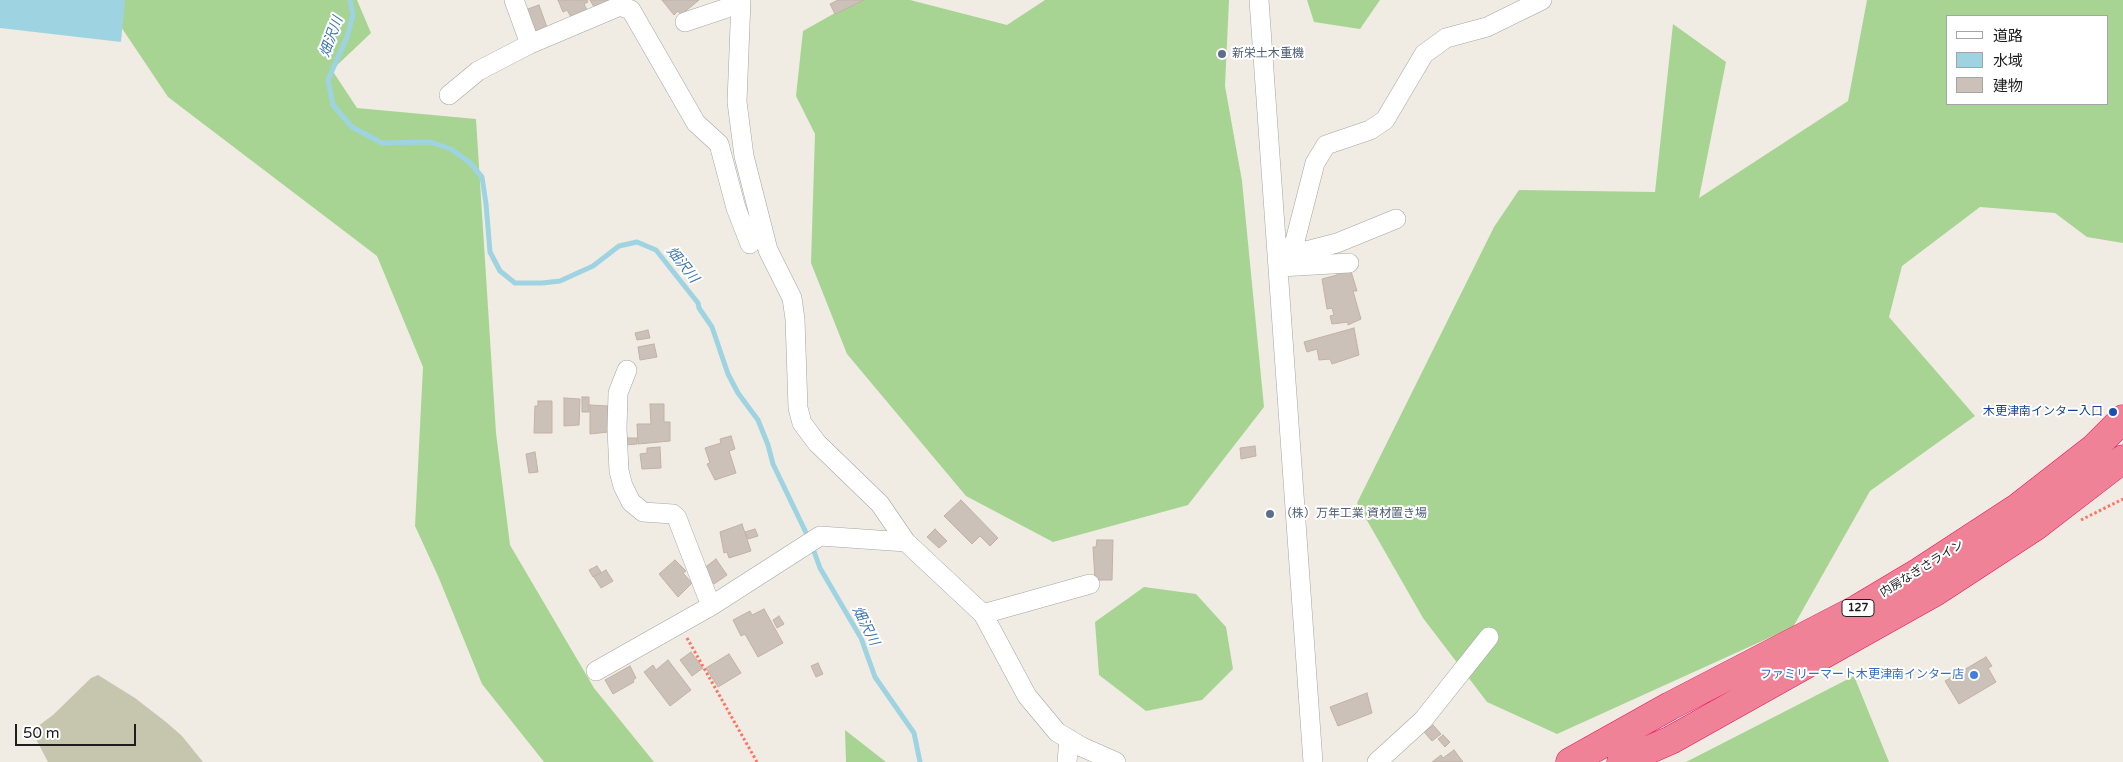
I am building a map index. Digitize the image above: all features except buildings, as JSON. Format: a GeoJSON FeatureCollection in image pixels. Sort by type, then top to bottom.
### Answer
{"type":"FeatureCollection","features":[{"type":"Feature","properties":{"kind":"highway","name":"内房なぎさライン"},"geometry":{"type":"LineString","coordinates":[[1570,762],[1670,706],[1840,618],[1919,572],[2017,508],[2094,448],[2123,419]]}},
{"type":"Feature","properties":{"kind":"highway","name":"内房なぎさライン"},"geometry":{"type":"LineString","coordinates":[[1620,762],[1671,740],[1935,592],[2036,526],[2123,459]]}},
{"type":"Feature","properties":{"kind":"street"},"geometry":{"type":"LineString","coordinates":[[514,0],[530,44]]}},
{"type":"Feature","properties":{"kind":"street"},"geometry":{"type":"LineString","coordinates":[[685,22],[724,10],[740,0]]}},
{"type":"Feature","properties":{"kind":"street"},"geometry":{"type":"LineString","coordinates":[[740,0],[737,102],[744,156],[768,250],[792,298],[795,319],[798,408],[802,423],[817,444],[880,504],[906,542],[983,614],[1027,696],[1057,732],[1116,762]]}},
{"type":"Feature","properties":{"kind":"street"},"geometry":{"type":"LineString","coordinates":[[1259,0],[1313,762]]}},
{"type":"Feature","properties":{"kind":"street"},"geometry":{"type":"LineString","coordinates":[[1278,259],[1295,241],[1315,163],[1326,146],[1370,130],[1385,120],[1424,54],[1446,38],[1487,27],[1542,0]]}},
{"type":"Feature","properties":{"kind":"street"},"geometry":{"type":"LineString","coordinates":[[449,95],[478,71],[530,44],[620,6],[631,10],[696,123],[719,144],[736,208],[750,244]]}},
{"type":"Feature","properties":{"kind":"street"},"geometry":{"type":"LineString","coordinates":[[1278,259],[1337,243],[1396,219]]}},
{"type":"Feature","properties":{"kind":"street"},"geometry":{"type":"LineString","coordinates":[[1278,259],[1348,263]]}},
{"type":"Feature","properties":{"kind":"street"},"geometry":{"type":"LineString","coordinates":[[626,370],[618,393],[617,429],[619,471],[624,486],[631,502],[643,512],[673,514],[677,518],[711,606]]}},
{"type":"Feature","properties":{"kind":"street"},"geometry":{"type":"LineString","coordinates":[[596,671],[711,606],[820,536],[906,542]]}},
{"type":"Feature","properties":{"kind":"street"},"geometry":{"type":"LineString","coordinates":[[983,614],[1090,584]]}},
{"type":"Feature","properties":{"kind":"street"},"geometry":{"type":"LineString","coordinates":[[1377,762],[1423,720],[1489,637]]}},
{"type":"Feature","properties":{"kind":"street"},"geometry":{"type":"LineString","coordinates":[[1067,762],[1069,739]]}},
{"type":"Feature","properties":{"kind":"path"},"geometry":{"type":"LineString","coordinates":[[679,624],[757,762]]}},
{"type":"Feature","properties":{"kind":"shaded area"},"geometry":{"type":"Polygon","coordinates":[[[98,675],[135,698],[166,722],[182,736],[203,762],[48,762],[37,741],[34,729],[53,715],[91,678],[98,675]]]}},
{"type":"Feature","properties":{"kind":"green space"},"geometry":{"type":"Polygon","coordinates":[[[103,0],[357,0],[371,33],[332,70],[357,108],[476,119],[496,433],[510,545],[594,688],[654,762],[544,762],[482,684],[438,576],[415,526],[423,367],[377,256],[168,97],[103,0]]]}},
{"type":"Feature","properties":{"kind":"green space"},"geometry":{"type":"Polygon","coordinates":[[[858,0],[910,0],[1007,25],[1045,0],[1229,0],[1225,86],[1242,181],[1264,407],[1188,505],[1053,542],[966,496],[847,354],[811,263],[815,134],[796,96],[803,31],[858,0]]]}},
{"type":"Feature","properties":{"kind":"green space"},"geometry":{"type":"Polygon","coordinates":[[[1307,0],[1380,0],[1360,29],[1314,22],[1307,0]]]}},
{"type":"Feature","properties":{"kind":"green space"},"geometry":{"type":"Polygon","coordinates":[[[1867,0],[2123,0],[2123,243],[2087,237],[2055,213],[1980,207],[1902,266],[1889,317],[1975,416],[1870,491],[1793,627],[1557,734],[1487,702],[1423,618],[1357,503],[1494,227],[1519,190],[1655,192],[1673,24],[1726,62],[1699,198],[1848,101],[1867,0]]]}},
{"type":"Feature","properties":{"kind":"green space"},"geometry":{"type":"Polygon","coordinates":[[[1144,587],[1196,594],[1226,627],[1233,669],[1202,700],[1146,711],[1099,675],[1095,622],[1144,587]]]}},
{"type":"Feature","properties":{"kind":"green space"},"geometry":{"type":"Polygon","coordinates":[[[1854,676],[1889,762],[1686,762],[1854,676]]]}},
{"type":"Feature","properties":{"kind":"green space"},"geometry":{"type":"Polygon","coordinates":[[[845,730],[886,762],[846,762],[845,730]]]}},
{"type":"Feature","properties":{"kind":"water"},"geometry":{"type":"Polygon","coordinates":[[[0,0],[125,0],[121,42],[0,28],[0,0]]]}},
{"type":"Feature","properties":{"kind":"waterway","name":"畑沢川"},"geometry":{"type":"LineString","coordinates":[[350,0],[353,15],[347,37],[328,80],[333,105],[352,127],[382,143],[430,142],[451,149],[469,162],[482,177],[490,252],[500,271],[515,283],[560,281],[593,266],[619,246],[637,242],[656,250],[698,303],[699,308],[712,327],[728,374],[738,393],[758,420],[773,464],[811,543],[820,568],[861,638],[875,677],[914,733],[920,762]]}},
{"type":"Feature","properties":{"kind":"place","name":"新栄土木重機"},"geometry":{"type":"Point","coordinates":[1222,54]}},
{"type":"Feature","properties":{"kind":"place","name":"木更津南インター入口"},"geometry":{"type":"Point","coordinates":[2113,412]}},
{"type":"Feature","properties":{"kind":"place","name":"（株）万年工業 資材置き場"},"geometry":{"type":"Point","coordinates":[1270,514]}},
{"type":"Feature","properties":{"kind":"place","name":"ファミリーマート木更津南インター店"},"geometry":{"type":"Point","coordinates":[1974,675]}}]}
